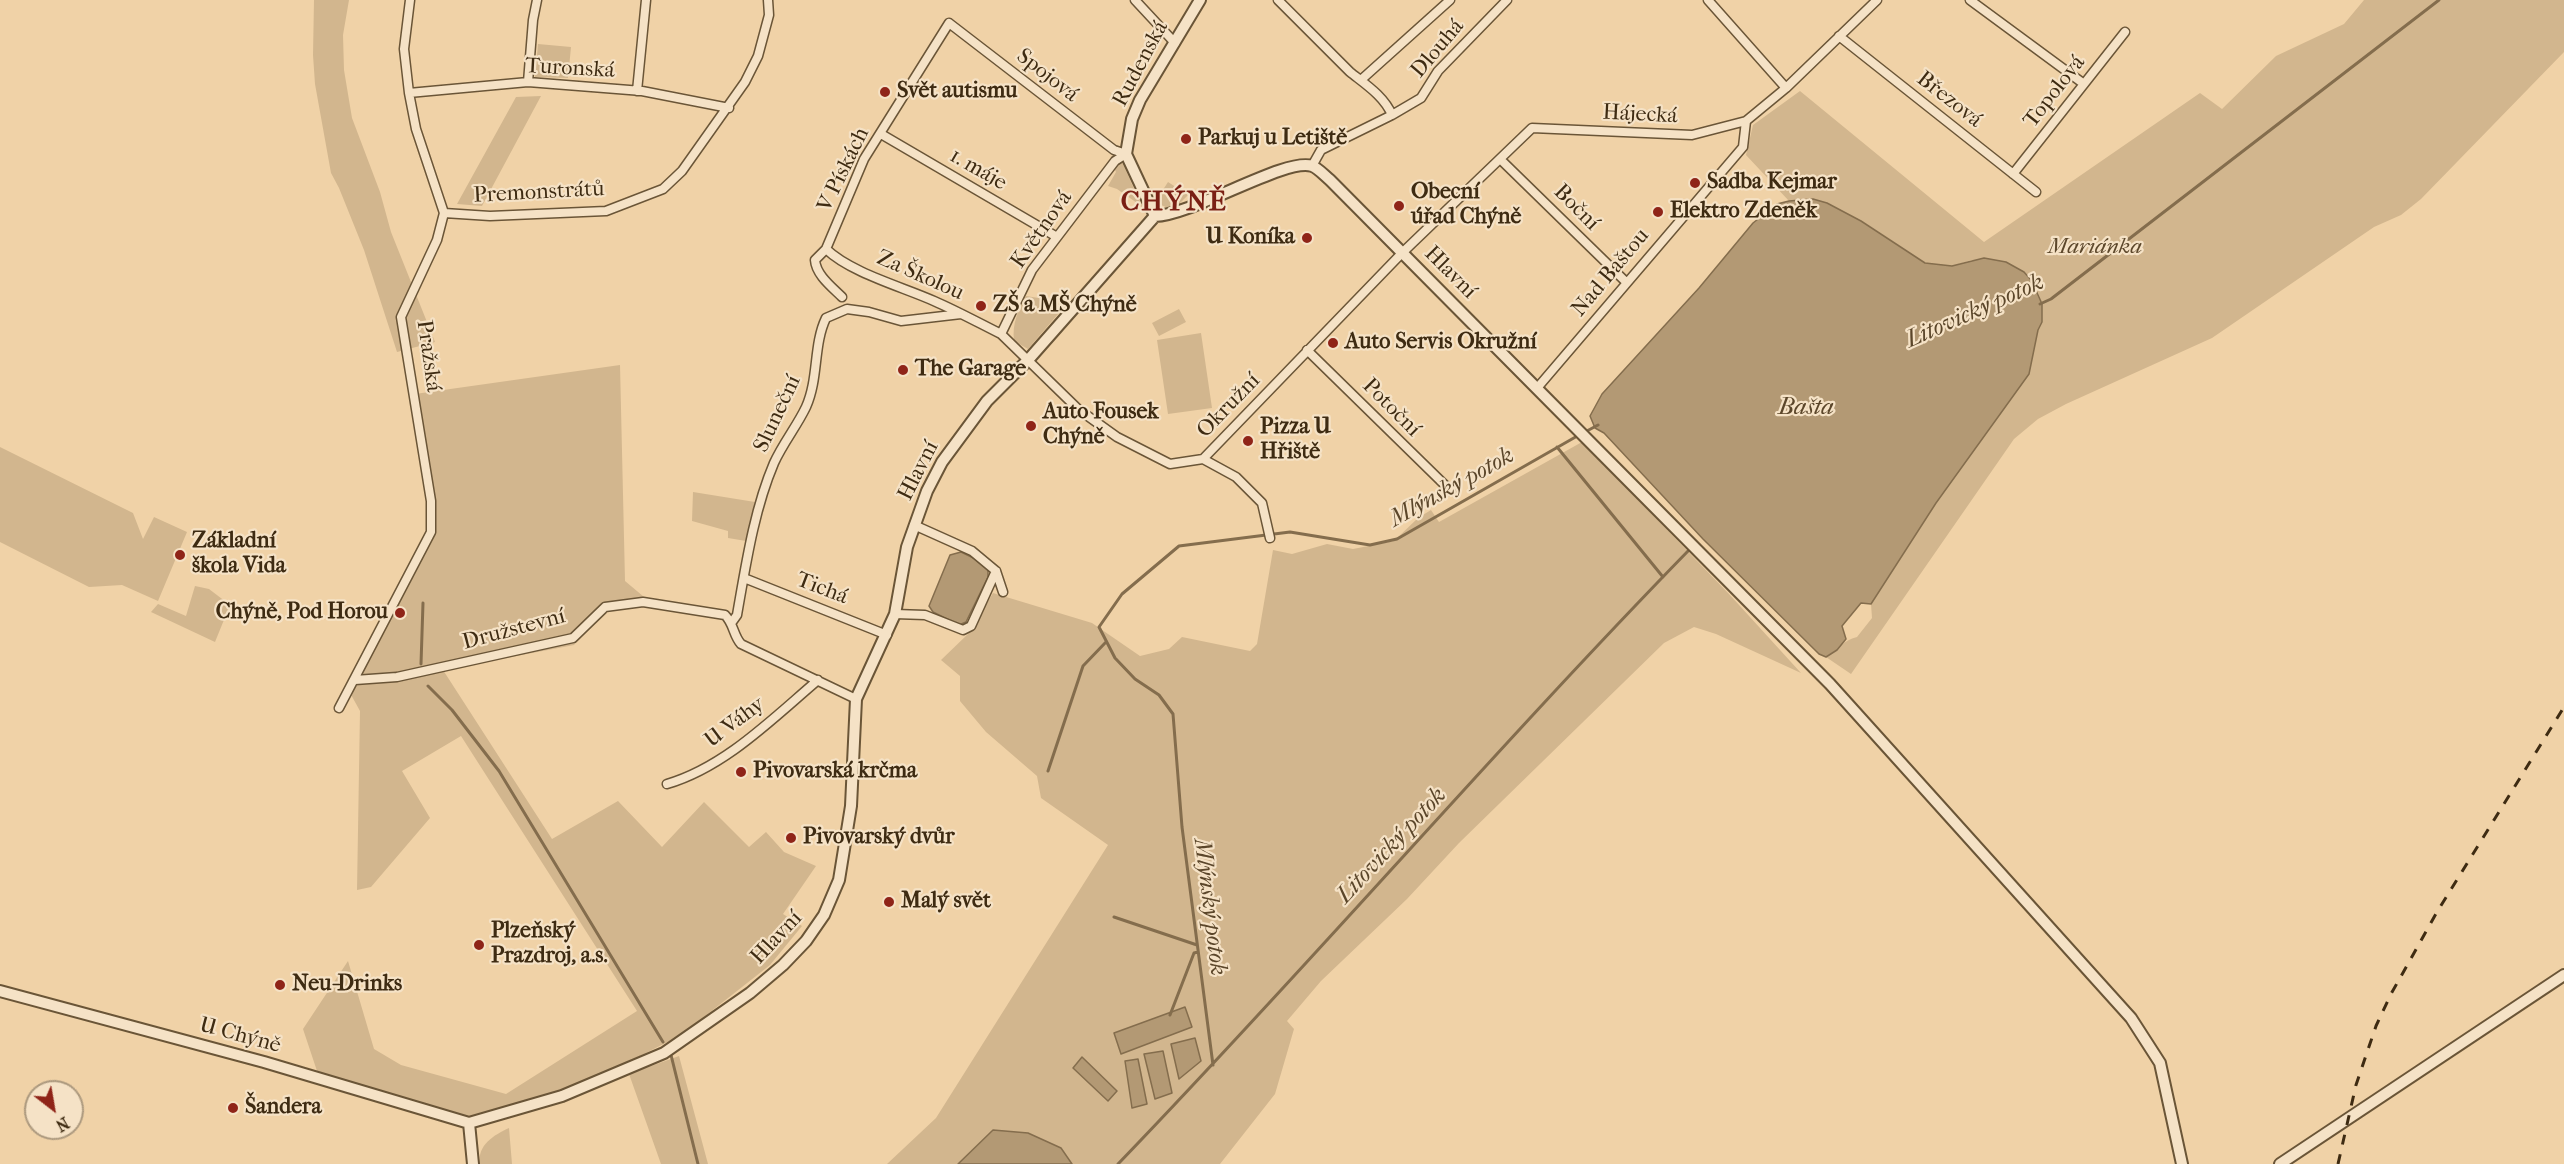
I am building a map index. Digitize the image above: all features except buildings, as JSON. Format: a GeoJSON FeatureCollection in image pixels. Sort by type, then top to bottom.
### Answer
{"type":"FeatureCollection","features":[{"type":"Feature","properties":{"kind":"street"},"geometry":{"type":"LineString","coordinates":[[411,0],[404,49],[409,93],[416,129],[444,213]]}},
{"type":"Feature","properties":{"kind":"street"},"geometry":{"type":"LineString","coordinates":[[528,82],[537,0]]}},
{"type":"Feature","properties":{"kind":"street"},"geometry":{"type":"LineString","coordinates":[[637,91],[646,0]]}},
{"type":"Feature","properties":{"kind":"street","name":"Premonstrátů"},"geometry":{"type":"LineString","coordinates":[[444,213],[490,216],[612,209],[663,189],[682,171],[729,108],[758,56],[769,15],[768,0]]}},
{"type":"Feature","properties":{"kind":"street"},"geometry":{"type":"LineString","coordinates":[[1135,0],[1175,43]]}},
{"type":"Feature","properties":{"kind":"street","name":"Rudenská"},"geometry":{"type":"LineString","coordinates":[[1126,154],[1136,109],[1200,0]]}},
{"type":"Feature","properties":{"kind":"street"},"geometry":{"type":"LineString","coordinates":[[1278,0],[1350,72],[1362,79],[1389,108],[1392,115]]}},
{"type":"Feature","properties":{"kind":"street"},"geometry":{"type":"LineString","coordinates":[[1362,79],[1450,0]]}},
{"type":"Feature","properties":{"kind":"street","name":"Dlouhá"},"geometry":{"type":"LineString","coordinates":[[1312,166],[1321,150],[1421,98],[1438,71],[1507,0]]}},
{"type":"Feature","properties":{"kind":"street"},"geometry":{"type":"LineString","coordinates":[[1708,0],[1786,88]]}},
{"type":"Feature","properties":{"kind":"street","name":"Hájecká"},"geometry":{"type":"LineString","coordinates":[[1402,253],[1532,128],[1692,135],[1746,121],[1786,88],[1877,0]]}},
{"type":"Feature","properties":{"kind":"street"},"geometry":{"type":"LineString","coordinates":[[1970,0],[2084,84]]}},
{"type":"Feature","properties":{"kind":"street","name":"V Pískách"},"geometry":{"type":"LineString","coordinates":[[842,297],[816,267],[815,260],[826,249],[864,159],[949,23]]}},
{"type":"Feature","properties":{"kind":"street","name":"Spojová"},"geometry":{"type":"LineString","coordinates":[[949,23],[1114,150],[1126,154]]}},
{"type":"Feature","properties":{"kind":"street","name":"Topolová"},"geometry":{"type":"LineString","coordinates":[[2013,174],[2125,32]]}},
{"type":"Feature","properties":{"kind":"street","name":"Březová"},"geometry":{"type":"LineString","coordinates":[[1839,36],[2036,192]]}},
{"type":"Feature","properties":{"kind":"street","name":"Turonská"},"geometry":{"type":"LineString","coordinates":[[409,93],[528,82],[637,91],[729,108]]}},
{"type":"Feature","properties":{"kind":"street","name":"Nad Baštou"},"geometry":{"type":"LineString","coordinates":[[1538,387],[1743,147],[1746,121]]}},
{"type":"Feature","properties":{"kind":"street","name":"1. máje"},"geometry":{"type":"LineString","coordinates":[[881,134],[1057,237]]}},
{"type":"Feature","properties":{"kind":"street"},"geometry":{"type":"LineString","coordinates":[[1126,154],[1155,216],[1171,215],[1248,183],[1297,166],[1312,166]]}},
{"type":"Feature","properties":{"kind":"street","name":"Květnová"},"geometry":{"type":"LineString","coordinates":[[1001,334],[1032,270],[1115,161],[1126,154]]}},
{"type":"Feature","properties":{"kind":"street","name":"Boční"},"geometry":{"type":"LineString","coordinates":[[1500,159],[1626,282]]}},
{"type":"Feature","properties":{"kind":"street","name":"Hlavní"},"geometry":{"type":"LineString","coordinates":[[1312,166],[1330,180],[1538,387],[1830,684],[2131,1018],[2160,1063],[2182,1164]]}},
{"type":"Feature","properties":{"kind":"street","name":"Pražská"},"geometry":{"type":"LineString","coordinates":[[339,708],[431,532],[431,501],[401,317],[437,240],[444,213]]}},
{"type":"Feature","properties":{"kind":"street","name":"Hlavní"},"geometry":{"type":"LineString","coordinates":[[469,1123],[562,1096],[663,1053],[735,1004],[783,965],[806,941],[824,915],[840,874],[851,806],[856,699],[895,615],[902,569],[914,525],[942,462],[987,401],[1029,359],[1155,216]]}},
{"type":"Feature","properties":{"kind":"street","name":"Za Školou"},"geometry":{"type":"LineString","coordinates":[[826,249],[832,255],[873,276],[1001,334]]}},
{"type":"Feature","properties":{"kind":"street","name":"Okružní"},"geometry":{"type":"LineString","coordinates":[[1029,359],[1078,409],[1117,437],[1170,464],[1203,459],[1402,253]]}},
{"type":"Feature","properties":{"kind":"street","name":"Sluneční"},"geometry":{"type":"LineString","coordinates":[[732,622],[737,615],[758,510],[774,464],[806,407],[816,375],[820,330],[826,318],[847,309],[869,312],[901,321],[961,314]]}},
{"type":"Feature","properties":{"kind":"street"},"geometry":{"type":"LineString","coordinates":[[1001,334],[1029,359]]}},
{"type":"Feature","properties":{"kind":"street","name":"Potoční"},"geometry":{"type":"LineString","coordinates":[[1307,350],[1450,491]]}},
{"type":"Feature","properties":{"kind":"street"},"geometry":{"type":"LineString","coordinates":[[1203,459],[1236,477],[1262,503],[1270,538]]}},
{"type":"Feature","properties":{"kind":"street"},"geometry":{"type":"LineString","coordinates":[[914,525],[972,551],[996,571],[1004,592]]}},
{"type":"Feature","properties":{"kind":"street"},"geometry":{"type":"LineString","coordinates":[[895,615],[924,615],[963,630],[971,626],[996,571]]}},
{"type":"Feature","properties":{"kind":"street","name":"Tichá"},"geometry":{"type":"LineString","coordinates":[[744,578],[887,635]]}},
{"type":"Feature","properties":{"kind":"street","name":"Družstevní"},"geometry":{"type":"LineString","coordinates":[[355,680],[397,677],[573,638],[605,607],[644,602],[725,615],[732,622]]}},
{"type":"Feature","properties":{"kind":"street"},"geometry":{"type":"LineString","coordinates":[[732,622],[735,637],[741,644],[856,699]]}},
{"type":"Feature","properties":{"kind":"street","name":"U Váhy"},"geometry":{"type":"LineString","coordinates":[[667,784],[697,774],[754,735],[818,680]]}},
{"type":"Feature","properties":{"kind":"street"},"geometry":{"type":"LineString","coordinates":[[2280,1164],[2564,975]]}},
{"type":"Feature","properties":{"kind":"street","name":"U Chýně"},"geometry":{"type":"LineString","coordinates":[[0,991],[264,1062],[469,1123]]}},
{"type":"Feature","properties":{"kind":"street"},"geometry":{"type":"LineString","coordinates":[[469,1123],[473,1164]]}},
{"type":"Feature","properties":{"kind":"green space"},"geometry":{"type":"Polygon","coordinates":[[[314,0],[349,0],[343,35],[344,70],[352,118],[380,192],[391,232],[435,342],[397,352],[364,250],[331,173],[315,84],[314,0]]]}},
{"type":"Feature","properties":{"kind":"green space","name":"Mariánka"},"geometry":{"type":"Polygon","coordinates":[[[2364,0],[2564,0],[2564,52],[2421,199],[2401,215],[2374,227],[2212,338],[2038,419],[2014,439],[1851,674],[1826,657],[1844,643],[1857,637],[1872,618],[1871,604],[1936,503],[2038,330],[2042,304],[2037,289],[1972,260],[1952,266],[1925,263],[1865,223],[1813,199],[1789,201],[1746,155],[1753,125],[1800,91],[1984,242],[2200,93],[2222,109],[2276,56],[2344,24],[2364,0]]]}},
{"type":"Feature","properties":{"kind":"green space"},"geometry":{"type":"Polygon","coordinates":[[[538,44],[571,47],[568,78],[535,77],[538,44]]]}},
{"type":"Feature","properties":{"kind":"green space"},"geometry":{"type":"Polygon","coordinates":[[[541,96],[482,206],[457,204],[516,97],[541,96]]]}},
{"type":"Feature","properties":{"kind":"green space"},"geometry":{"type":"Polygon","coordinates":[[[1122,162],[1146,215],[1140,205],[1117,189],[1108,186],[1116,172],[1114,168],[1122,162]]]}},
{"type":"Feature","properties":{"kind":"green space"},"geometry":{"type":"Polygon","coordinates":[[[1168,182],[1188,195],[1176,207],[1168,208],[1159,204],[1157,199],[1168,182]]]}},
{"type":"Feature","properties":{"kind":"green space"},"geometry":{"type":"Polygon","coordinates":[[[1026,296],[1051,300],[1051,303],[1065,306],[1028,349],[1014,341],[1016,317],[1026,296]]]}},
{"type":"Feature","properties":{"kind":"green space"},"geometry":{"type":"Polygon","coordinates":[[[1179,309],[1186,322],[1159,336],[1152,323],[1179,309]]]}},
{"type":"Feature","properties":{"kind":"green space"},"geometry":{"type":"Polygon","coordinates":[[[1201,333],[1212,408],[1168,414],[1157,340],[1201,333]]]}},
{"type":"Feature","properties":{"kind":"green space"},"geometry":{"type":"Polygon","coordinates":[[[620,365],[625,581],[656,607],[607,608],[574,645],[443,670],[552,839],[618,801],[662,847],[704,802],[749,847],[766,832],[784,852],[816,866],[783,914],[802,926],[770,965],[681,1035],[559,1092],[469,1118],[317,1071],[303,1029],[348,961],[374,1049],[401,1065],[506,1094],[637,1011],[461,736],[402,771],[430,818],[371,887],[357,890],[360,711],[349,691],[431,532],[415,394],[620,365]]]}},
{"type":"Feature","properties":{"kind":"green space"},"geometry":{"type":"Polygon","coordinates":[[[1582,442],[1729,594],[1801,673],[1716,634],[1694,627],[1664,643],[1459,843],[1407,899],[1321,981],[1287,1021],[1294,1029],[1275,1094],[1220,1164],[1072,1164],[1061,1148],[993,1130],[958,1164],[887,1164],[936,1118],[1108,845],[1041,798],[1037,776],[986,732],[960,701],[960,676],[941,660],[968,634],[993,593],[1092,623],[1140,656],[1169,649],[1182,637],[1250,651],[1257,644],[1273,550],[1292,554],[1327,544],[1353,549],[1394,541],[1418,518],[1431,510],[1439,522],[1582,442]],[[1081,1058],[1073,1068],[1108,1100],[1116,1091],[1081,1058]]]}},
{"type":"Feature","properties":{"kind":"green space"},"geometry":{"type":"Polygon","coordinates":[[[0,447],[133,513],[143,539],[154,517],[187,532],[158,601],[122,585],[89,587],[0,542],[0,447]]]}},
{"type":"Feature","properties":{"kind":"green space"},"geometry":{"type":"Polygon","coordinates":[[[693,492],[755,502],[746,541],[728,538],[728,531],[692,521],[693,492]]]}},
{"type":"Feature","properties":{"kind":"green space"},"geometry":{"type":"Polygon","coordinates":[[[195,586],[209,589],[230,605],[215,642],[151,612],[158,604],[186,616],[195,586]]]}},
{"type":"Feature","properties":{"kind":"green space"},"geometry":{"type":"Polygon","coordinates":[[[679,1056],[708,1164],[661,1164],[629,1074],[679,1056]]]}},
{"type":"Feature","properties":{"kind":"green space"},"geometry":{"type":"Polygon","coordinates":[[[509,1128],[512,1164],[480,1164],[481,1151],[484,1146],[492,1137],[509,1128]]]}},
{"type":"Feature","properties":{"kind":"water","name":"Bašta"},"geometry":{"type":"Polygon","coordinates":[[[1813,199],[1827,203],[1861,221],[1925,263],[1952,266],[1984,258],[2006,262],[2024,272],[2032,281],[2042,304],[2042,322],[2038,330],[2029,374],[1936,503],[1871,604],[1861,603],[1842,626],[1846,639],[1837,650],[1826,657],[1819,654],[1703,539],[1604,433],[1595,428],[1590,416],[1602,394],[1699,288],[1753,223],[1777,204],[1813,199]]]}},
{"type":"Feature","properties":{"kind":"water"},"geometry":{"type":"Polygon","coordinates":[[[961,552],[982,562],[988,569],[988,577],[966,622],[959,625],[933,612],[929,606],[950,555],[961,552]]]}},
{"type":"Feature","properties":{"kind":"water"},"geometry":{"type":"Polygon","coordinates":[[[1185,1007],[1192,1027],[1121,1054],[1114,1033],[1185,1007]]]}},
{"type":"Feature","properties":{"kind":"water"},"geometry":{"type":"Polygon","coordinates":[[[1195,1038],[1201,1061],[1179,1079],[1171,1044],[1195,1038]]]}},
{"type":"Feature","properties":{"kind":"water"},"geometry":{"type":"Polygon","coordinates":[[[1163,1051],[1172,1093],[1155,1099],[1144,1054],[1163,1051]]]}},
{"type":"Feature","properties":{"kind":"water"},"geometry":{"type":"Polygon","coordinates":[[[1082,1057],[1117,1091],[1108,1101],[1073,1068],[1082,1057]]]}},
{"type":"Feature","properties":{"kind":"water"},"geometry":{"type":"Polygon","coordinates":[[[1138,1059],[1147,1104],[1132,1108],[1125,1061],[1138,1059]]]}},
{"type":"Feature","properties":{"kind":"water"},"geometry":{"type":"Polygon","coordinates":[[[993,1130],[1028,1133],[1061,1148],[1072,1164],[958,1164],[993,1130]]]}},
{"type":"Feature","properties":{"kind":"waterway","name":"Litovický potok"},"geometry":{"type":"LineString","coordinates":[[2040,304],[2051,299],[2439,0]]}},
{"type":"Feature","properties":{"kind":"waterway","name":"Mlýnský potok"},"geometry":{"type":"LineString","coordinates":[[1585,432],[1598,425]]}},
{"type":"Feature","properties":{"kind":"waterway","name":"Mlýnský potok"},"geometry":{"type":"LineString","coordinates":[[1213,1065],[1182,827],[1173,714],[1159,695],[1135,679],[1115,658],[1099,627],[1122,594],[1179,546],[1290,532],[1370,545],[1397,539],[1579,435]]}},
{"type":"Feature","properties":{"kind":"waterway"},"geometry":{"type":"LineString","coordinates":[[1557,447],[1663,577]]}},
{"type":"Feature","properties":{"kind":"waterway","name":"Litovický potok"},"geometry":{"type":"LineString","coordinates":[[1118,1164],[1262,1011],[1545,702],[1689,550]]}},
{"type":"Feature","properties":{"kind":"waterway"},"geometry":{"type":"LineString","coordinates":[[421,664],[423,603]]}},
{"type":"Feature","properties":{"kind":"waterway"},"geometry":{"type":"LineString","coordinates":[[1048,771],[1083,666],[1106,642]]}},
{"type":"Feature","properties":{"kind":"waterway"},"geometry":{"type":"LineString","coordinates":[[428,686],[452,710],[499,771],[663,1042]]}},
{"type":"Feature","properties":{"kind":"waterway"},"geometry":{"type":"LineString","coordinates":[[1114,917],[1197,945]]}},
{"type":"Feature","properties":{"kind":"waterway"},"geometry":{"type":"LineString","coordinates":[[1170,1015],[1194,953],[1198,952]]}},
{"type":"Feature","properties":{"kind":"waterway"},"geometry":{"type":"LineString","coordinates":[[671,1055],[698,1164]]}},
{"type":"Feature","properties":{"kind":"railway"},"geometry":{"type":"LineString","coordinates":[[2338,1164],[2356,1085],[2376,1026],[2391,994],[2437,912],[2564,707]]}},
{"type":"Feature","properties":{"kind":"place","name":"Svět autismu"},"geometry":{"type":"Point","coordinates":[885,92]}},
{"type":"Feature","properties":{"kind":"place","name":"Parkuj u Letiště"},"geometry":{"type":"Point","coordinates":[1186,139]}},
{"type":"Feature","properties":{"kind":"place","name":"Sadba Kejmar"},"geometry":{"type":"Point","coordinates":[1695,183]}},
{"type":"Feature","properties":{"kind":"place","name":"Obecní úřad Chýně"},"geometry":{"type":"Point","coordinates":[1399,206]}},
{"type":"Feature","properties":{"kind":"place","name":"Elektro Zdeněk"},"geometry":{"type":"Point","coordinates":[1658,212]}},
{"type":"Feature","properties":{"kind":"place","name":"U Koníka"},"geometry":{"type":"Point","coordinates":[1307,238]}},
{"type":"Feature","properties":{"kind":"place","name":"ZŠ a MŠ Chýně"},"geometry":{"type":"Point","coordinates":[981,306]}},
{"type":"Feature","properties":{"kind":"place","name":"Auto Servis Okružní"},"geometry":{"type":"Point","coordinates":[1333,343]}},
{"type":"Feature","properties":{"kind":"place","name":"The Garage"},"geometry":{"type":"Point","coordinates":[903,370]}},
{"type":"Feature","properties":{"kind":"place","name":"Auto Fousek Chýně"},"geometry":{"type":"Point","coordinates":[1031,426]}},
{"type":"Feature","properties":{"kind":"place","name":"Pizza U Hřiště"},"geometry":{"type":"Point","coordinates":[1248,441]}},
{"type":"Feature","properties":{"kind":"place","name":"Základní škola Vida"},"geometry":{"type":"Point","coordinates":[180,555]}},
{"type":"Feature","properties":{"kind":"place","name":"Chýně, Pod Horou"},"geometry":{"type":"Point","coordinates":[400,613]}},
{"type":"Feature","properties":{"kind":"place","name":"Pivovarská krčma"},"geometry":{"type":"Point","coordinates":[741,772]}},
{"type":"Feature","properties":{"kind":"place","name":"Pivovarský dvůr"},"geometry":{"type":"Point","coordinates":[791,838]}},
{"type":"Feature","properties":{"kind":"place","name":"Malý svět"},"geometry":{"type":"Point","coordinates":[889,902]}},
{"type":"Feature","properties":{"kind":"place","name":"Plzeňský Prazdroj, a.s."},"geometry":{"type":"Point","coordinates":[479,945]}},
{"type":"Feature","properties":{"kind":"place","name":"Neu-Drinks"},"geometry":{"type":"Point","coordinates":[280,985]}},
{"type":"Feature","properties":{"kind":"place","name":"Šandera"},"geometry":{"type":"Point","coordinates":[233,1108]}},
{"type":"Feature","properties":{"kind":"district","name":"CHÝNĚ"},"geometry":{"type":"Point","coordinates":[1174,203]}}]}
